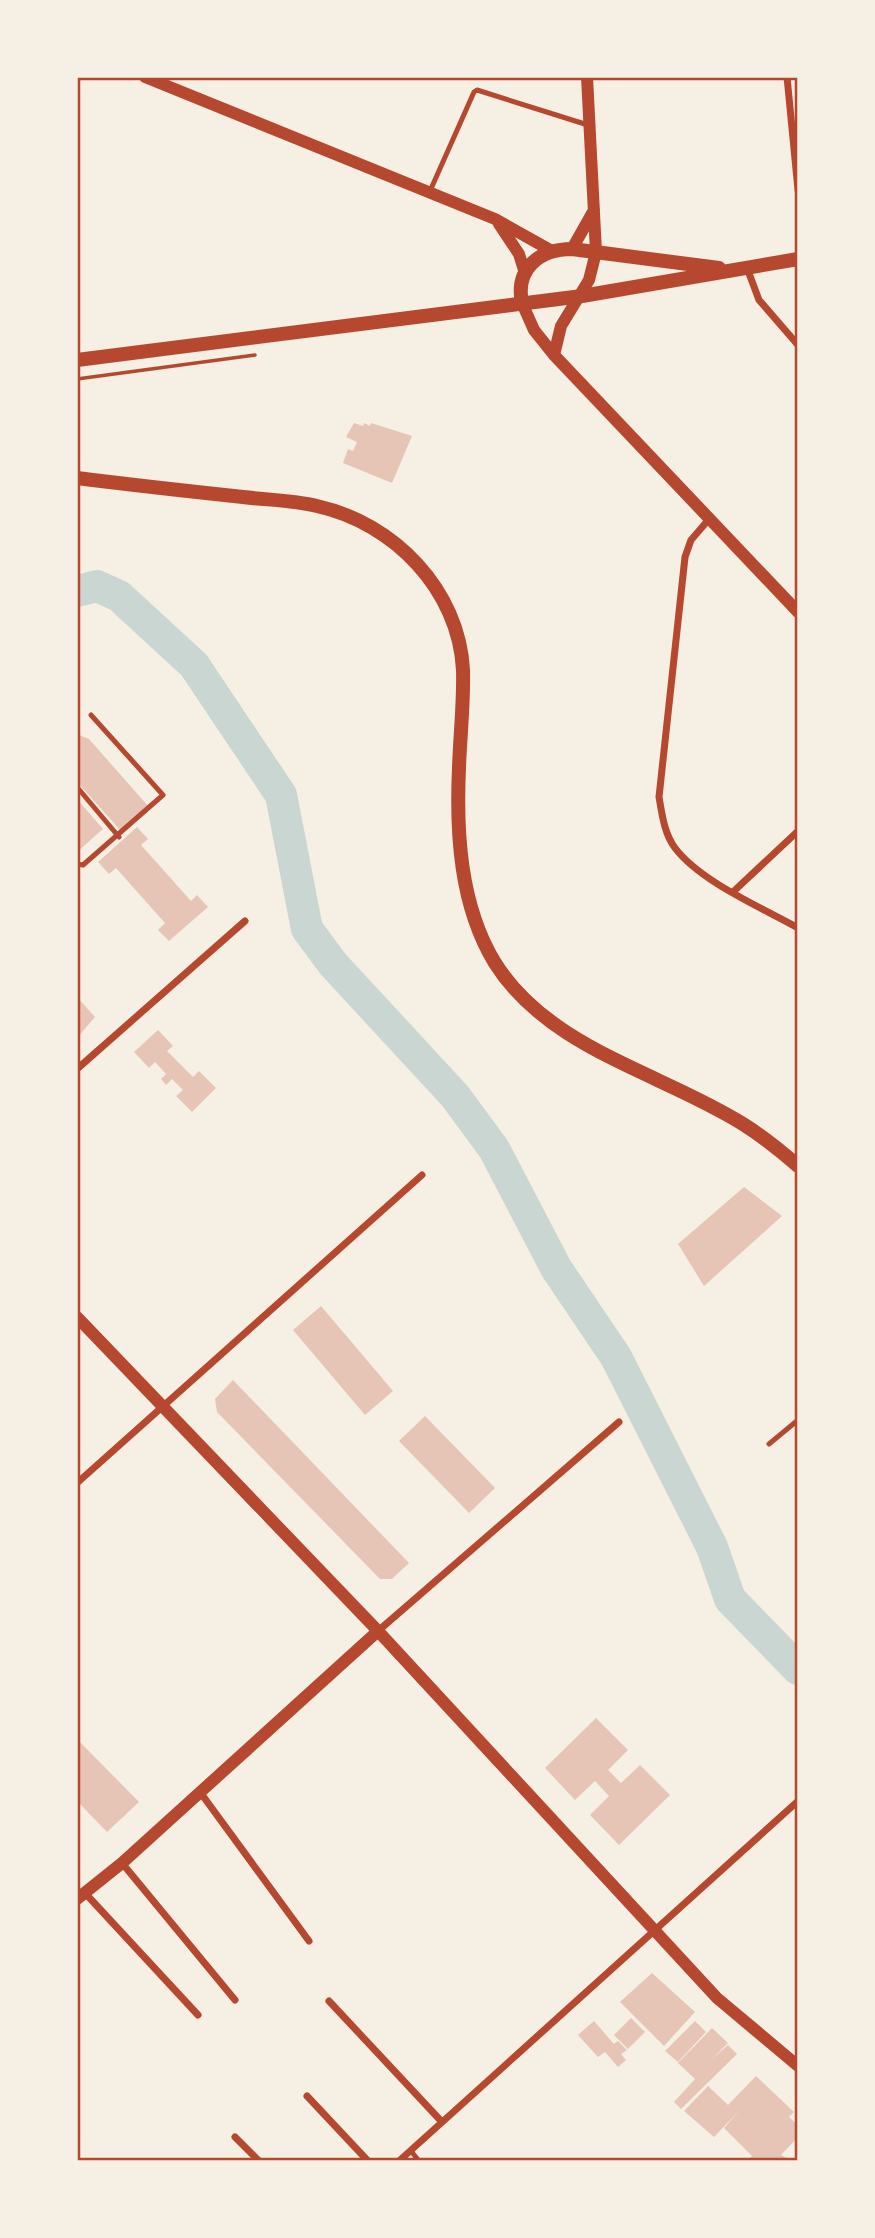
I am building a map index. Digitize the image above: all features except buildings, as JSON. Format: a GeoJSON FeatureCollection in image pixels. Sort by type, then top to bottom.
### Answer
{"type":"FeatureCollection","features":[{"type":"Feature","properties":{"kind":"main road"},"geometry":{"type":"LineString","coordinates":[[522,303],[520,282],[524,270],[538,257],[552,251],[572,249],[741,269]]}},
{"type":"Feature","properties":{"kind":"main road"},"geometry":{"type":"LineString","coordinates":[[77,360],[582,296],[798,259]]}},
{"type":"Feature","properties":{"kind":"main road"},"geometry":{"type":"LineString","coordinates":[[77,478],[318,506],[368,526],[405,551],[434,583],[451,618],[463,669],[457,816],[462,867],[474,915],[495,962],[527,1002],[573,1036],[743,1124],[798,1164]]}},
{"type":"Feature","properties":{"kind":"street"},"geometry":{"type":"LineString","coordinates":[[145,77],[495,219],[552,251]]}},
{"type":"Feature","properties":{"kind":"street"},"geometry":{"type":"LineString","coordinates":[[554,355],[561,326],[582,296],[596,252],[587,77]]}},
{"type":"Feature","properties":{"kind":"street"},"geometry":{"type":"LineString","coordinates":[[787,77],[798,190]]}},
{"type":"Feature","properties":{"kind":"street"},"geometry":{"type":"LineString","coordinates":[[572,249],[594,210]]}},
{"type":"Feature","properties":{"kind":"street"},"geometry":{"type":"LineString","coordinates":[[495,219],[511,240],[524,270]]}},
{"type":"Feature","properties":{"kind":"street"},"geometry":{"type":"LineString","coordinates":[[741,269],[759,300],[798,345]]}},
{"type":"Feature","properties":{"kind":"street"},"geometry":{"type":"LineString","coordinates":[[522,303],[534,330],[554,355],[711,517],[798,612]]}},
{"type":"Feature","properties":{"kind":"street"},"geometry":{"type":"LineString","coordinates":[[711,517],[691,540],[685,557],[659,797],[663,823],[674,847],[694,868],[798,928]]}},
{"type":"Feature","properties":{"kind":"street"},"geometry":{"type":"LineString","coordinates":[[734,891],[798,831]]}},
{"type":"Feature","properties":{"kind":"street"},"geometry":{"type":"LineString","coordinates":[[77,1069],[245,921]]}},
{"type":"Feature","properties":{"kind":"street"},"geometry":{"type":"LineString","coordinates":[[77,1482],[422,1175]]}},
{"type":"Feature","properties":{"kind":"street"},"geometry":{"type":"LineString","coordinates":[[77,1317],[378,1631],[717,1998],[796,2060]]}},
{"type":"Feature","properties":{"kind":"street"},"geometry":{"type":"LineString","coordinates":[[198,2015],[81,1896],[122,1863],[378,1631],[619,1422]]}},
{"type":"Feature","properties":{"kind":"street"},"geometry":{"type":"LineString","coordinates":[[200,1792],[309,1941]]}},
{"type":"Feature","properties":{"kind":"street"},"geometry":{"type":"LineString","coordinates":[[399,2161],[798,1801]]}},
{"type":"Feature","properties":{"kind":"street"},"geometry":{"type":"LineString","coordinates":[[122,1863],[235,2000]]}},
{"type":"Feature","properties":{"kind":"street"},"geometry":{"type":"LineString","coordinates":[[329,2001],[442,2122]]}},
{"type":"Feature","properties":{"kind":"street"},"geometry":{"type":"LineString","coordinates":[[307,2096],[368,2161]]}},
{"type":"Feature","properties":{"kind":"street"},"geometry":{"type":"LineString","coordinates":[[235,2137],[259,2161]]}},
{"type":"Feature","properties":{"kind":"lane"},"geometry":{"type":"LineString","coordinates":[[430,192],[477,90],[591,126]]}},
{"type":"Feature","properties":{"kind":"lane"},"geometry":{"type":"LineString","coordinates":[[77,864],[83,864],[119,837],[162,798],[162,792],[91,715]]}},
{"type":"Feature","properties":{"kind":"lane"},"geometry":{"type":"LineString","coordinates":[[77,787],[119,837]]}},
{"type":"Feature","properties":{"kind":"lane"},"geometry":{"type":"LineString","coordinates":[[769,1444],[798,1420]]}},
{"type":"Feature","properties":{"kind":"lane"},"geometry":{"type":"LineString","coordinates":[[411,2151],[419,2161]]}},
{"type":"Feature","properties":{"kind":"waterway"},"geometry":{"type":"LineString","coordinates":[[77,591],[97,586],[119,596],[194,665],[281,795],[307,929],[333,964],[455,1096],[494,1149],[556,1268],[616,1357],[712,1547],[730,1599],[798,1669]]}}]}
